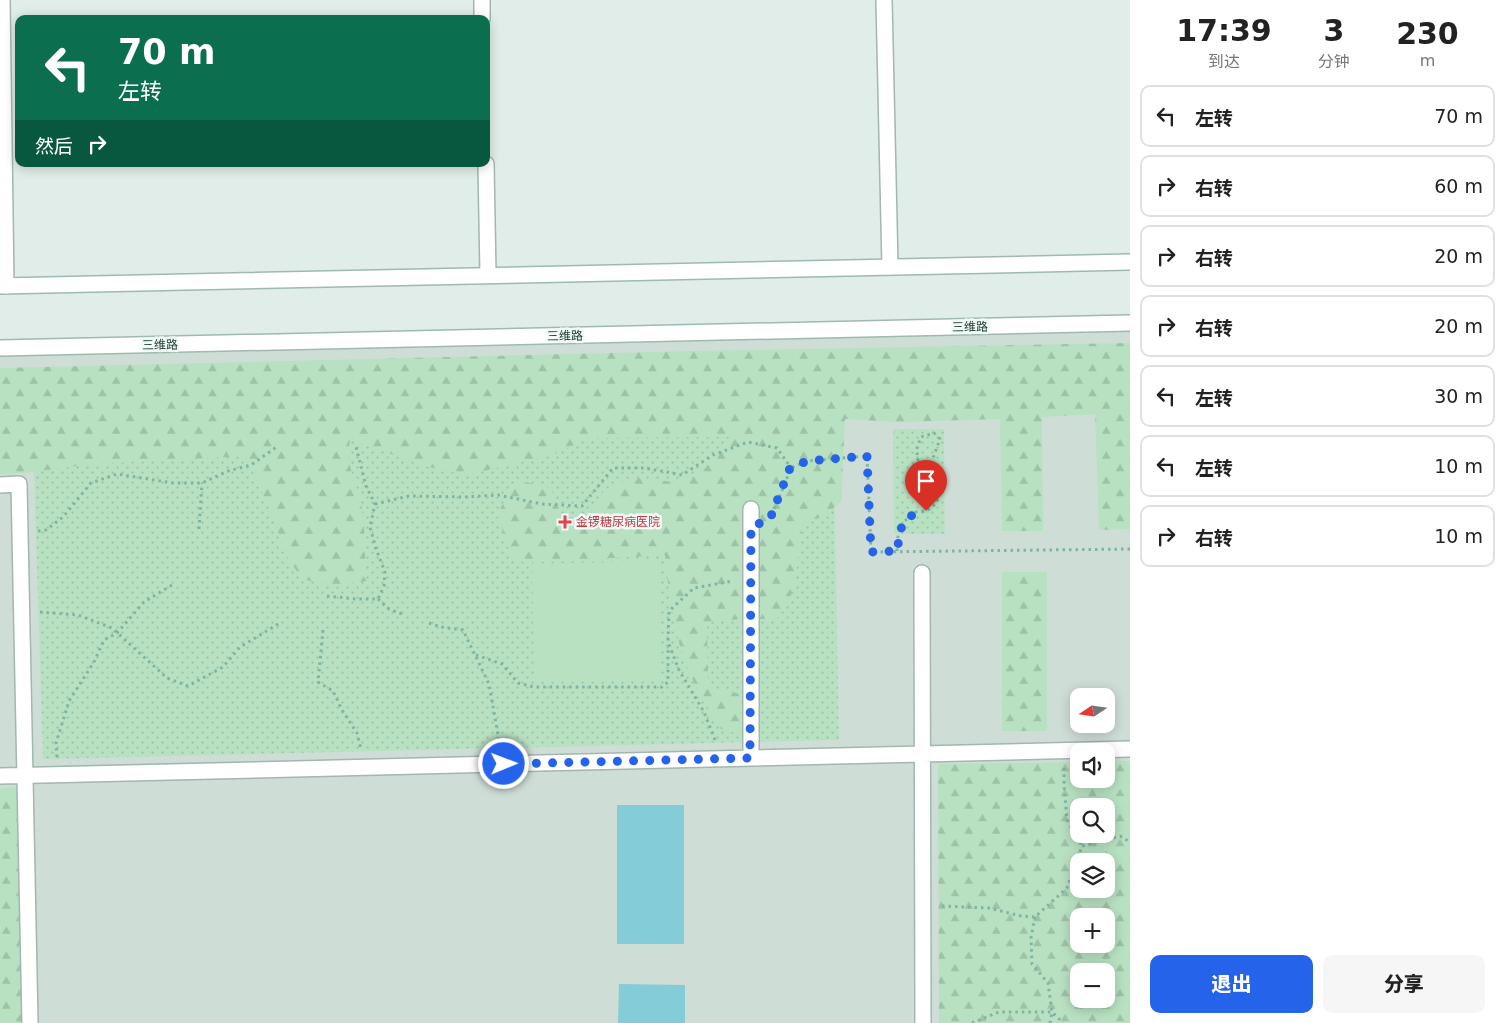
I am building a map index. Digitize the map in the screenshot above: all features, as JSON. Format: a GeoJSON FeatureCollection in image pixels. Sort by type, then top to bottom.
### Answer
{"type":"FeatureCollection","features":[{"type":"Feature","properties":{"kind":"street"},"geometry":{"type":"LineString","coordinates":[[2,0],[3,286],[488,274],[1130,262]]}},
{"type":"Feature","properties":{"kind":"street"},"geometry":{"type":"LineString","coordinates":[[482,0],[482,15]]}},
{"type":"Feature","properties":{"kind":"street"},"geometry":{"type":"LineString","coordinates":[[884,0],[890,267]]}},
{"type":"Feature","properties":{"kind":"street"},"geometry":{"type":"LineString","coordinates":[[486,167],[488,274]]}},
{"type":"Feature","properties":{"kind":"street","name":"三维路"},"geometry":{"type":"LineString","coordinates":[[0,348],[1130,323]]}},
{"type":"Feature","properties":{"kind":"street"},"geometry":{"type":"LineString","coordinates":[[0,485],[18,484],[30,1023]]}},
{"type":"Feature","properties":{"kind":"street"},"geometry":{"type":"LineString","coordinates":[[750,758],[751,509]]}},
{"type":"Feature","properties":{"kind":"street"},"geometry":{"type":"LineString","coordinates":[[922,573],[923,1023]]}},
{"type":"Feature","properties":{"kind":"street"},"geometry":{"type":"LineString","coordinates":[[0,776],[1130,749]]}},
{"type":"Feature","properties":{"kind":"path"},"geometry":{"type":"LineString","coordinates":[[898,551],[898,540],[902,523],[916,512],[926,511],[937,503],[938,494],[928,491],[923,481],[916,474],[914,465],[920,458],[916,451],[921,437],[934,433],[940,439],[933,458],[925,469],[931,472],[928,481],[928,491]]}},
{"type":"Feature","properties":{"kind":"path"},"geometry":{"type":"LineString","coordinates":[[375,504],[409,496],[464,498],[498,495],[542,504],[582,506],[613,468],[645,468],[682,475],[712,455],[748,442],[778,448],[790,468]]}},
{"type":"Feature","properties":{"kind":"path"},"geometry":{"type":"LineString","coordinates":[[20,534],[46,530],[62,517],[91,483],[118,474],[173,483],[202,484],[228,471],[251,465],[278,446]]}},
{"type":"Feature","properties":{"kind":"path"},"geometry":{"type":"LineString","coordinates":[[356,447],[366,486],[375,504],[370,527],[385,572],[384,586],[378,599]]}},
{"type":"Feature","properties":{"kind":"path"},"geometry":{"type":"LineString","coordinates":[[751,527],[770,519],[790,468],[807,461],[867,456],[871,552],[1130,548]]}},
{"type":"Feature","properties":{"kind":"path"},"geometry":{"type":"LineString","coordinates":[[199,530],[202,484]]}},
{"type":"Feature","properties":{"kind":"path"},"geometry":{"type":"LineString","coordinates":[[476,655],[502,664],[518,683],[534,687],[662,687],[668,682],[669,611],[694,588],[736,580],[751,582]]}},
{"type":"Feature","properties":{"kind":"path"},"geometry":{"type":"LineString","coordinates":[[58,775],[56,742],[69,701],[94,662],[104,640],[117,633],[144,602],[172,585]]}},
{"type":"Feature","properties":{"kind":"path"},"geometry":{"type":"LineString","coordinates":[[327,596],[378,599],[389,609],[402,614]]}},
{"type":"Feature","properties":{"kind":"path"},"geometry":{"type":"LineString","coordinates":[[21,612],[78,615],[112,628],[167,678],[188,686],[223,667],[240,647],[280,623]]}},
{"type":"Feature","properties":{"kind":"path"},"geometry":{"type":"LineString","coordinates":[[430,623],[463,630],[489,684],[504,764]]}},
{"type":"Feature","properties":{"kind":"path"},"geometry":{"type":"LineString","coordinates":[[323,630],[318,682],[333,691],[342,710],[357,733],[364,767]]}},
{"type":"Feature","properties":{"kind":"path"},"geometry":{"type":"LineString","coordinates":[[668,642],[679,670],[704,712],[723,759]]}},
{"type":"Feature","properties":{"kind":"path"},"geometry":{"type":"LineString","coordinates":[[1050,1023],[1052,1012],[1048,983],[1032,964],[1031,938],[1035,917],[1067,888],[1082,846],[1067,820],[1064,785],[1065,751]]}},
{"type":"Feature","properties":{"kind":"path"},"geometry":{"type":"LineString","coordinates":[[1082,846],[1120,836],[1130,842]]}},
{"type":"Feature","properties":{"kind":"path"},"geometry":{"type":"LineString","coordinates":[[923,905],[988,908],[1021,916],[1035,917]]}},
{"type":"Feature","properties":{"kind":"path"},"geometry":{"type":"LineString","coordinates":[[972,1023],[1000,1012],[1052,1012],[1063,1023]]}},
{"type":"Feature","properties":{"kind":"shaded area","name":"金锣糖尿病医院"},"geometry":{"type":"Polygon","coordinates":[[[1130,323],[1130,1023],[0,1023],[0,348],[1130,323]]]}},
{"type":"Feature","properties":{"kind":"green space"},"geometry":{"type":"Polygon","coordinates":[[[1130,343],[1130,529],[1099,530],[1095,414],[1042,417],[1043,531],[1002,531],[1000,419],[897,422],[845,419],[841,502],[824,516],[802,524],[794,590],[777,619],[741,619],[707,622],[708,687],[741,694],[740,734],[721,729],[701,696],[685,662],[676,632],[665,555],[525,563],[511,555],[497,514],[517,480],[551,488],[562,519],[591,514],[604,490],[634,477],[673,482],[703,471],[731,437],[589,438],[552,455],[466,475],[424,466],[350,439],[348,460],[361,503],[364,524],[366,581],[335,586],[302,579],[286,555],[273,517],[246,456],[92,464],[24,473],[0,474],[0,368],[690,351],[1130,343]]]}},
{"type":"Feature","properties":{"kind":"green space"},"geometry":{"type":"Polygon","coordinates":[[[833,420],[839,740],[43,759],[33,439],[833,420]]]}},
{"type":"Feature","properties":{"kind":"green space"},"geometry":{"type":"Polygon","coordinates":[[[893,429],[944,429],[945,534],[894,534],[893,429]]]}},
{"type":"Feature","properties":{"kind":"green space"},"geometry":{"type":"Polygon","coordinates":[[[661,561],[661,681],[534,682],[532,564],[661,561]]]}},
{"type":"Feature","properties":{"kind":"green space"},"geometry":{"type":"Polygon","coordinates":[[[1002,572],[1047,572],[1047,731],[1002,731],[1002,572]]]}},
{"type":"Feature","properties":{"kind":"green space"},"geometry":{"type":"Polygon","coordinates":[[[1115,761],[1130,761],[1130,1023],[939,1023],[938,764],[1070,762],[1070,788],[1115,788],[1115,761]]]}},
{"type":"Feature","properties":{"kind":"green space"},"geometry":{"type":"Polygon","coordinates":[[[25,787],[30,1023],[0,1023],[0,788],[25,787]]]}},
{"type":"Feature","properties":{"kind":"water"},"geometry":{"type":"Polygon","coordinates":[[[617,805],[684,805],[684,944],[617,944],[617,805]]]}},
{"type":"Feature","properties":{"kind":"water"},"geometry":{"type":"Polygon","coordinates":[[[619,984],[685,985],[685,1023],[618,1023],[619,984]]]}},
{"type":"Feature","properties":{"kind":"place","name":"金锣糖尿病医院"},"geometry":{"type":"Point","coordinates":[565,522]}},
{"type":"Feature","properties":{"kind":"route"},"geometry":{"type":"LineString","coordinates":[[504,764],[750,758],[751,527],[770,519],[790,468],[807,461],[867,456],[871,552],[898,551],[898,540],[902,523],[916,512],[926,511]]}}]}
